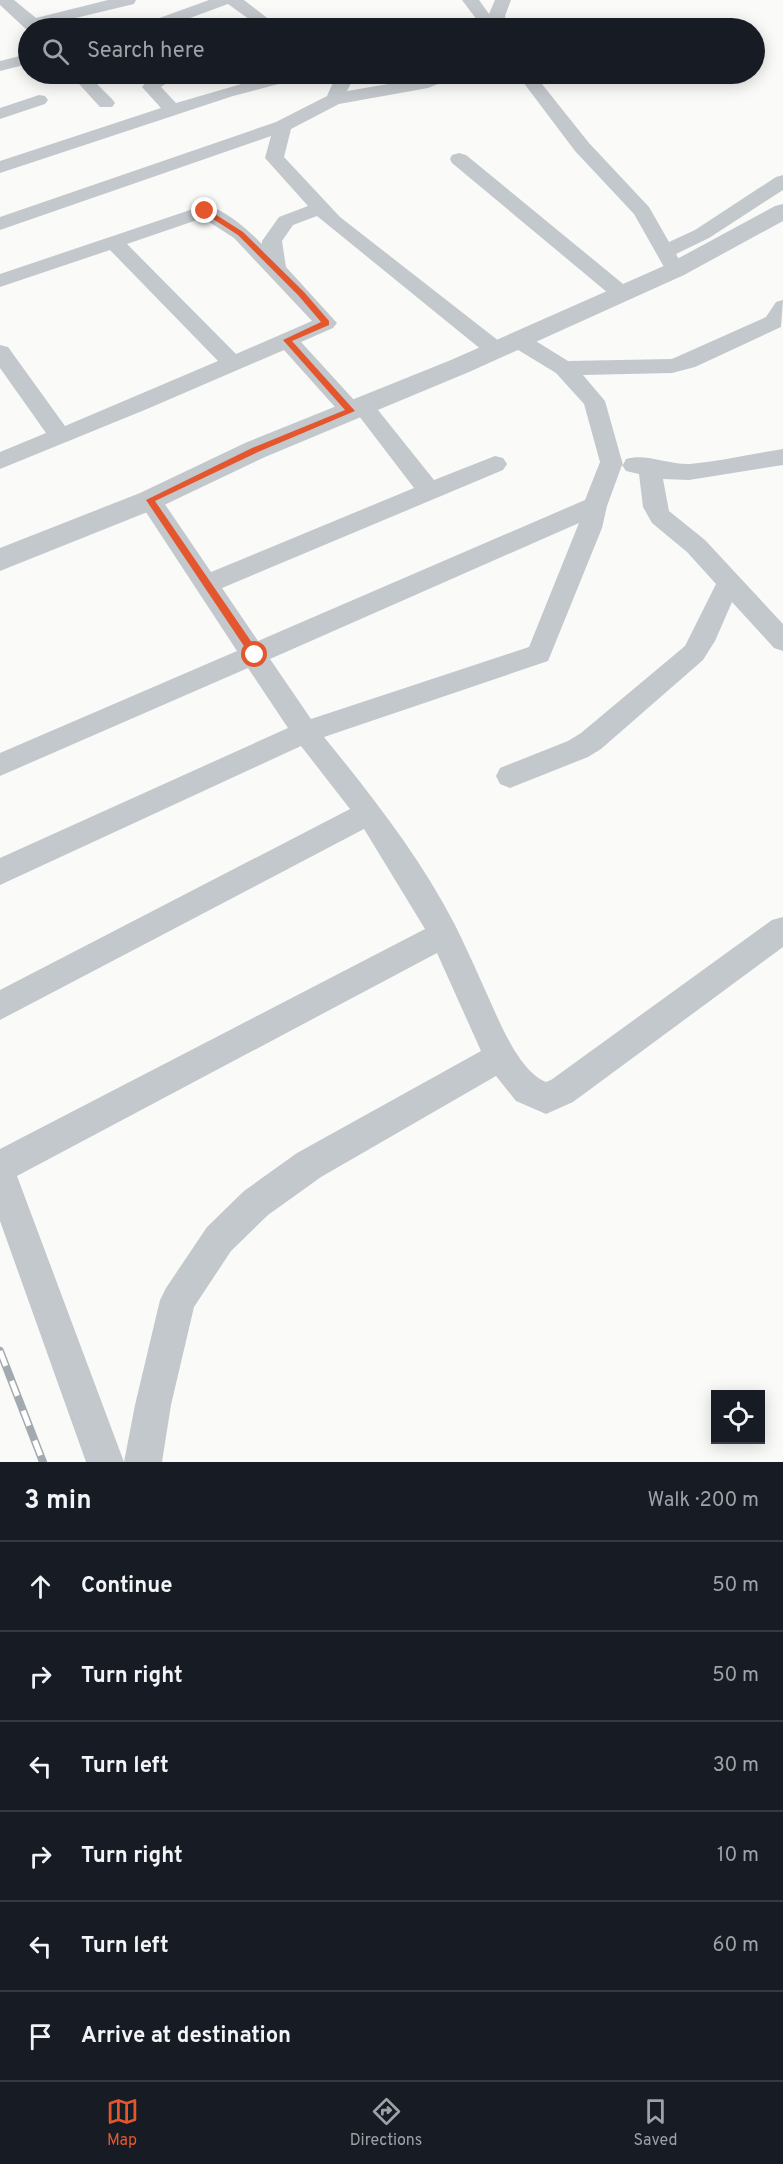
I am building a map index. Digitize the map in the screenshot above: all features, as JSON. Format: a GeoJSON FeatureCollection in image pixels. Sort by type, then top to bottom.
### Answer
{"type":"FeatureCollection","features":[{"type":"Feature","properties":{"kind":"street"},"geometry":{"type":"LineString","coordinates":[[4,0],[25,18]]}},
{"type":"Feature","properties":{"kind":"street"},"geometry":{"type":"LineString","coordinates":[[63,18],[128,0]]}},
{"type":"Feature","properties":{"kind":"street"},"geometry":{"type":"LineString","coordinates":[[233,0],[257,18]]}},
{"type":"Feature","properties":{"kind":"street"},"geometry":{"type":"LineString","coordinates":[[470,0],[484,18]]}},
{"type":"Feature","properties":{"kind":"street"},"geometry":{"type":"LineString","coordinates":[[497,18],[503,0]]}},
{"type":"Feature","properties":{"kind":"street"},"geometry":{"type":"LineString","coordinates":[[173,18],[212,2]]}},
{"type":"Feature","properties":{"kind":"street"},"geometry":{"type":"LineString","coordinates":[[0,66],[18,62]]}},
{"type":"Feature","properties":{"kind":"street"},"geometry":{"type":"LineString","coordinates":[[88,84],[106,103]]}},
{"type":"Feature","properties":{"kind":"street"},"geometry":{"type":"LineString","coordinates":[[153,84],[151,87],[173,110]]}},
{"type":"Feature","properties":{"kind":"street"},"geometry":{"type":"LineString","coordinates":[[0,167],[257,84]]}},
{"type":"Feature","properties":{"kind":"street"},"geometry":{"type":"LineString","coordinates":[[334,99],[342,84]]}},
{"type":"Feature","properties":{"kind":"street"},"geometry":{"type":"LineString","coordinates":[[0,224],[283,126],[334,99],[422,84]]}},
{"type":"Feature","properties":{"kind":"street"},"geometry":{"type":"LineString","coordinates":[[533,84],[582,147],[642,211],[670,261]]}},
{"type":"Feature","properties":{"kind":"street"},"geometry":{"type":"LineString","coordinates":[[0,114],[39,100]]}},
{"type":"Feature","properties":{"kind":"street"},"geometry":{"type":"LineString","coordinates":[[283,126],[274,158],[320,208],[507,345],[564,368],[672,366],[687,362],[774,322],[783,307]]}},
{"type":"Feature","properties":{"kind":"street"},"geometry":{"type":"LineString","coordinates":[[459,159],[621,293]]}},
{"type":"Feature","properties":{"kind":"street"},"geometry":{"type":"LineString","coordinates":[[0,560],[150,500],[255,450],[507,345],[621,293],[670,261],[702,234],[783,181]]}},
{"type":"Feature","properties":{"kind":"street"},"geometry":{"type":"LineString","coordinates":[[276,268],[272,241],[286,221],[320,208]]}},
{"type":"Feature","properties":{"kind":"street"},"geometry":{"type":"LineString","coordinates":[[0,281],[205,211],[241,234],[276,268],[326,323],[0,461]]}},
{"type":"Feature","properties":{"kind":"street"},"geometry":{"type":"LineString","coordinates":[[670,261],[783,212]]}},
{"type":"Feature","properties":{"kind":"street"},"geometry":{"type":"LineString","coordinates":[[113,242],[233,364]]}},
{"type":"Feature","properties":{"kind":"street"},"geometry":{"type":"LineString","coordinates":[[287,340],[356,408],[429,490]]}},
{"type":"Feature","properties":{"kind":"street"},"geometry":{"type":"LineString","coordinates":[[0,352],[60,436]]}},
{"type":"Feature","properties":{"kind":"street"},"geometry":{"type":"LineString","coordinates":[[0,872],[305,732],[539,654],[590,528],[595,506],[612,462],[594,401],[564,368]]}},
{"type":"Feature","properties":{"kind":"street"},"geometry":{"type":"LineString","coordinates":[[612,462],[689,472],[783,458]]}},
{"type":"Feature","properties":{"kind":"street"},"geometry":{"type":"LineString","coordinates":[[206,584],[495,464]]}},
{"type":"Feature","properties":{"kind":"street"},"geometry":{"type":"LineString","coordinates":[[650,468],[655,507],[660,517],[696,546],[783,641]]}},
{"type":"Feature","properties":{"kind":"street"},"geometry":{"type":"LineString","coordinates":[[150,500],[305,732],[369,813],[405,867],[444,934],[500,1057],[527,1090],[546,1098],[562,1091],[783,930]]}},
{"type":"Feature","properties":{"kind":"street"},"geometry":{"type":"LineString","coordinates":[[0,765],[595,506]]}},
{"type":"Feature","properties":{"kind":"street"},"geometry":{"type":"LineString","coordinates":[[510,776],[591,741],[683,664],[702,641],[729,582]]}},
{"type":"Feature","properties":{"kind":"street"},"geometry":{"type":"LineString","coordinates":[[0,1006],[369,813]]}},
{"type":"Feature","properties":{"kind":"street"},"geometry":{"type":"LineString","coordinates":[[0,1167],[444,934]]}},
{"type":"Feature","properties":{"kind":"street"},"geometry":{"type":"LineString","coordinates":[[143,1462],[153,1405],[178,1300],[219,1239],[256,1203],[309,1166],[500,1057]]}},
{"type":"Feature","properties":{"kind":"street"},"geometry":{"type":"LineString","coordinates":[[0,1174],[105,1462]]}},
{"type":"Feature","properties":{"kind":"railway"},"geometry":{"type":"LineString","coordinates":[[0,1351],[43,1462]]}},
{"type":"Feature","properties":{"kind":"route"},"geometry":{"type":"LineString","coordinates":[[205,211],[241,234],[301,294],[326,323],[287,340],[351,411],[255,450],[150,500],[255,655]]}}]}
